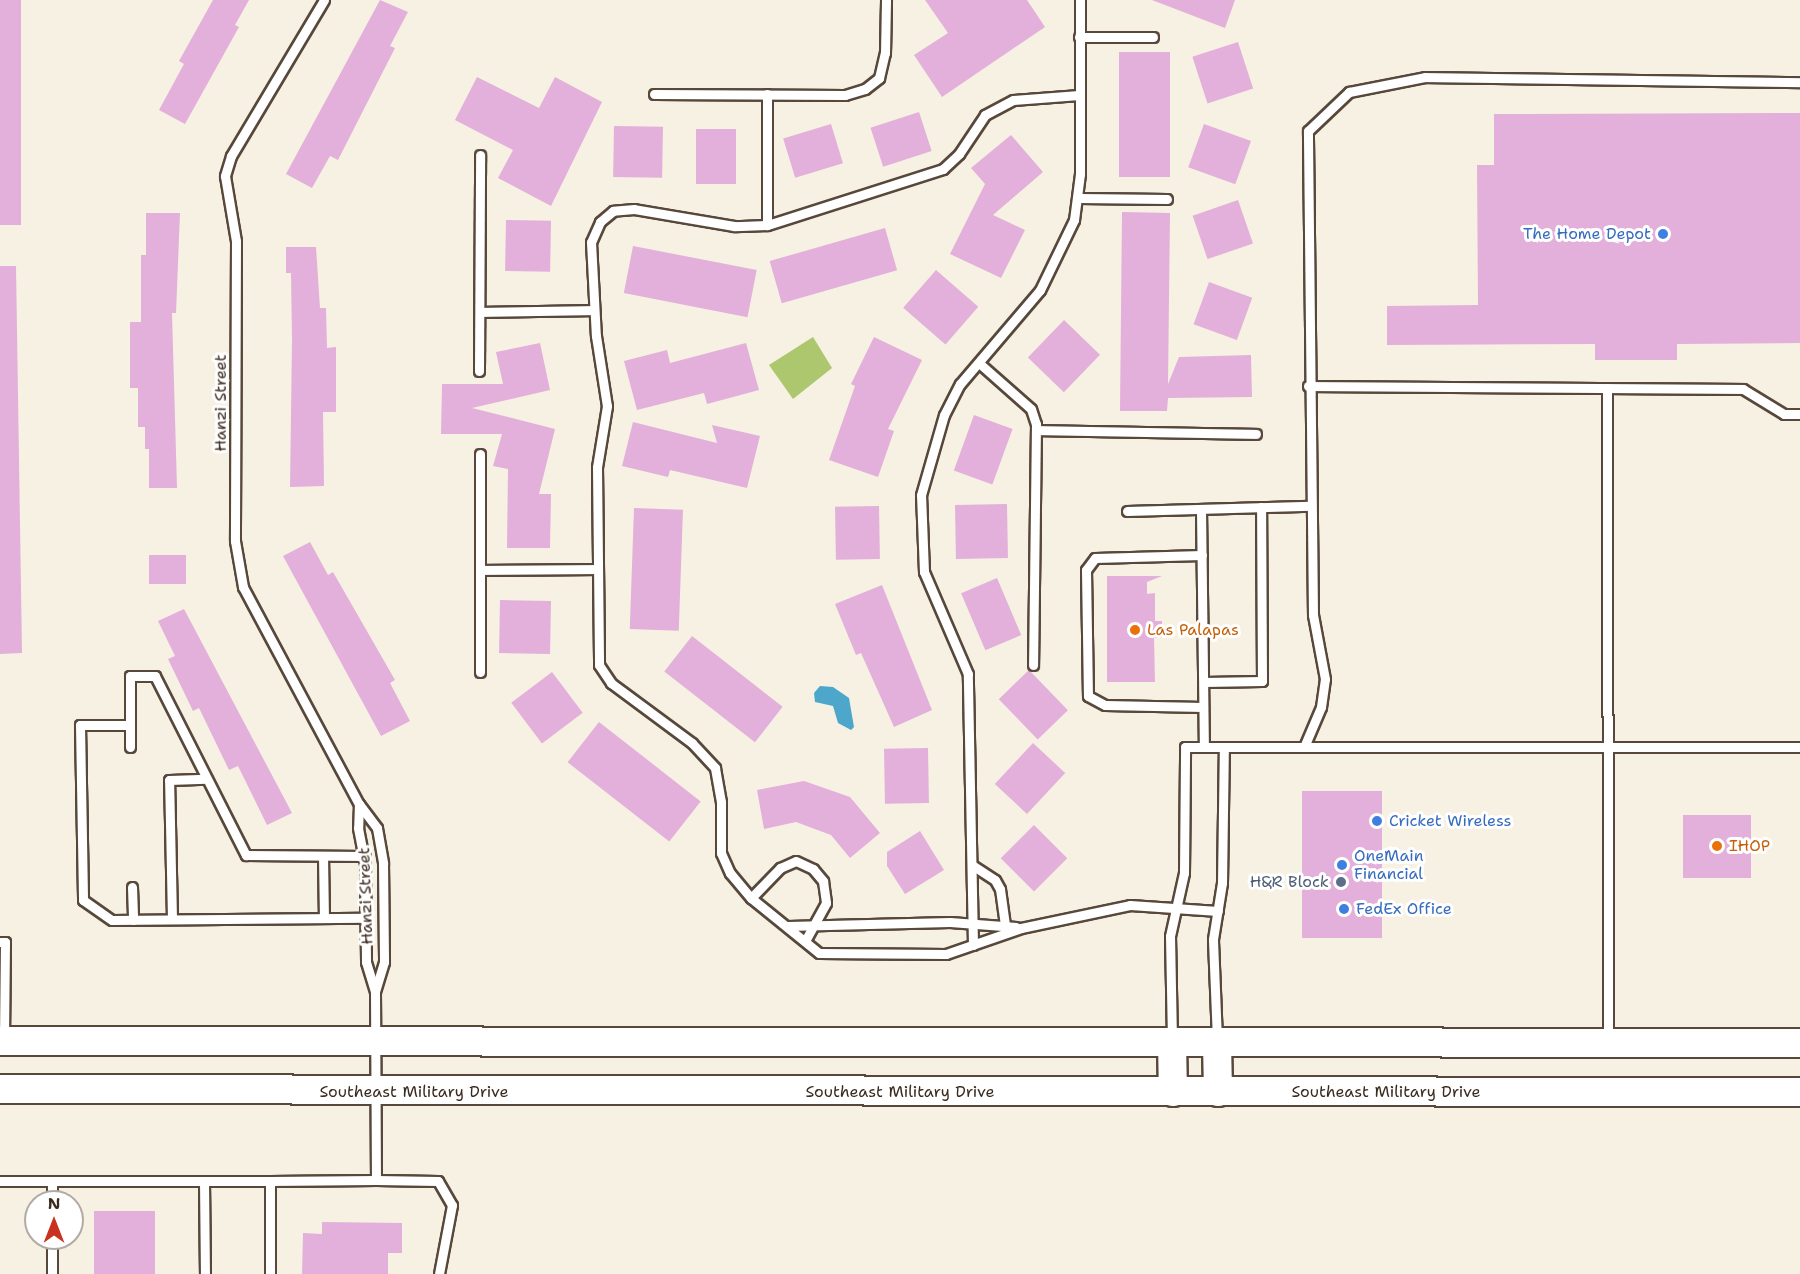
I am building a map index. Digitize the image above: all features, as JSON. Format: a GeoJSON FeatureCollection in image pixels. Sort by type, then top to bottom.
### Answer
{"type":"FeatureCollection","features":[{"type":"Feature","properties":{"kind":"main road"},"geometry":{"type":"LineString","coordinates":[[2,1041],[1800,1043]]}},
{"type":"Feature","properties":{"kind":"main road"},"geometry":{"type":"LineString","coordinates":[[1173,1042],[1173,1092]]}},
{"type":"Feature","properties":{"kind":"main road"},"geometry":{"type":"LineString","coordinates":[[1217,1043],[1218,1092]]}},
{"type":"Feature","properties":{"kind":"main road","name":"Southeast Military Drive"},"geometry":{"type":"LineString","coordinates":[[0,1089],[376,1092],[1800,1092]]}},
{"type":"Feature","properties":{"kind":"lane","name":"Hanzi Street"},"geometry":{"type":"LineString","coordinates":[[324,0],[231,156],[225,176],[236,241],[235,541],[243,587],[359,804],[377,828],[382,863],[384,962],[375,992]]}},
{"type":"Feature","properties":{"kind":"lane"},"geometry":{"type":"LineString","coordinates":[[654,93],[845,95],[865,88],[879,78],[885,53],[886,0]]}},
{"type":"Feature","properties":{"kind":"lane"},"geometry":{"type":"LineString","coordinates":[[973,945],[968,674],[924,572],[920,519],[921,495],[944,415],[960,384],[1040,290],[1074,220],[1079,198],[1080,0]]}},
{"type":"Feature","properties":{"kind":"lane"},"geometry":{"type":"LineString","coordinates":[[1079,37],[1153,37]]}},
{"type":"Feature","properties":{"kind":"lane"},"geometry":{"type":"LineString","coordinates":[[1304,747],[1321,707],[1325,679],[1313,615],[1308,386],[1308,131],[1349,92],[1425,77],[1800,82]]}},
{"type":"Feature","properties":{"kind":"lane"},"geometry":{"type":"LineString","coordinates":[[767,94],[767,225]]}},
{"type":"Feature","properties":{"kind":"lane"},"geometry":{"type":"LineString","coordinates":[[1079,95],[1013,100],[985,115],[959,154],[943,169],[767,225],[734,225],[634,209],[612,211],[600,222],[591,242],[594,310],[608,406],[597,467],[599,665],[611,683],[692,743],[715,768],[721,802],[721,852],[730,873],[751,898],[819,953],[946,954],[1006,930],[1130,905],[1218,911]]}},
{"type":"Feature","properties":{"kind":"lane"},"geometry":{"type":"LineString","coordinates":[[479,371],[480,155]]}},
{"type":"Feature","properties":{"kind":"lane"},"geometry":{"type":"LineString","coordinates":[[1079,198],[1167,199]]}},
{"type":"Feature","properties":{"kind":"lane"},"geometry":{"type":"LineString","coordinates":[[481,312],[594,310]]}},
{"type":"Feature","properties":{"kind":"lane"},"geometry":{"type":"LineString","coordinates":[[978,363],[1031,409],[1036,430],[1033,665]]}},
{"type":"Feature","properties":{"kind":"lane"},"geometry":{"type":"LineString","coordinates":[[1308,386],[1743,389],[1784,414],[1800,414]]}},
{"type":"Feature","properties":{"kind":"lane"},"geometry":{"type":"LineString","coordinates":[[1607,388],[1608,1043]]}},
{"type":"Feature","properties":{"kind":"lane"},"geometry":{"type":"LineString","coordinates":[[1036,430],[1256,434]]}},
{"type":"Feature","properties":{"kind":"lane"},"geometry":{"type":"LineString","coordinates":[[480,454],[480,672]]}},
{"type":"Feature","properties":{"kind":"lane"},"geometry":{"type":"LineString","coordinates":[[1127,511],[1311,506]]}},
{"type":"Feature","properties":{"kind":"lane"},"geometry":{"type":"LineString","coordinates":[[1204,682],[1262,681],[1261,507]]}},
{"type":"Feature","properties":{"kind":"lane"},"geometry":{"type":"LineString","coordinates":[[1201,509],[1203,747]]}},
{"type":"Feature","properties":{"kind":"lane"},"geometry":{"type":"LineString","coordinates":[[1202,555],[1095,558],[1086,570],[1089,696],[1105,705],[1203,707]]}},
{"type":"Feature","properties":{"kind":"lane"},"geometry":{"type":"LineString","coordinates":[[480,570],[597,568]]}},
{"type":"Feature","properties":{"kind":"lane"},"geometry":{"type":"LineString","coordinates":[[130,747],[130,676],[155,676],[246,855],[365,856]]}},
{"type":"Feature","properties":{"kind":"lane"},"geometry":{"type":"LineString","coordinates":[[130,725],[80,725],[83,900],[112,920],[366,918]]}},
{"type":"Feature","properties":{"kind":"lane"},"geometry":{"type":"LineString","coordinates":[[1173,1042],[1170,936],[1184,873],[1185,747],[1800,747]]}},
{"type":"Feature","properties":{"kind":"lane"},"geometry":{"type":"LineString","coordinates":[[1217,1043],[1213,939],[1222,883],[1224,747]]}},
{"type":"Feature","properties":{"kind":"lane"},"geometry":{"type":"LineString","coordinates":[[172,919],[169,780],[206,779]]}},
{"type":"Feature","properties":{"kind":"lane","name":"Hanzi Street"},"geometry":{"type":"LineString","coordinates":[[359,804],[358,828],[365,856],[366,962],[375,992],[376,1180]]}},
{"type":"Feature","properties":{"kind":"lane"},"geometry":{"type":"LineString","coordinates":[[323,856],[324,918]]}},
{"type":"Feature","properties":{"kind":"lane"},"geometry":{"type":"LineString","coordinates":[[751,898],[780,868],[796,861],[813,869],[823,882],[826,903],[818,923],[805,941]]}},
{"type":"Feature","properties":{"kind":"lane"},"geometry":{"type":"LineString","coordinates":[[972,865],[995,880],[1000,889],[1006,930]]}},
{"type":"Feature","properties":{"kind":"lane"},"geometry":{"type":"LineString","coordinates":[[132,887],[133,920]]}},
{"type":"Feature","properties":{"kind":"lane"},"geometry":{"type":"LineString","coordinates":[[788,926],[818,923],[971,923],[1006,930]]}},
{"type":"Feature","properties":{"kind":"lane"},"geometry":{"type":"LineString","coordinates":[[0,942],[5,942],[2,1041]]}},
{"type":"Feature","properties":{"kind":"lane"},"geometry":{"type":"LineString","coordinates":[[204,1180],[205,1274]]}},
{"type":"Feature","properties":{"kind":"lane"},"geometry":{"type":"LineString","coordinates":[[270,1180],[270,1274]]}},
{"type":"Feature","properties":{"kind":"lane"},"geometry":{"type":"LineString","coordinates":[[0,1181],[438,1180],[452,1205],[439,1274]]}},
{"type":"Feature","properties":{"kind":"lane"},"geometry":{"type":"LineString","coordinates":[[52,1181],[52,1190]]}},
{"type":"Feature","properties":{"kind":"lane"},"geometry":{"type":"LineString","coordinates":[[52,1250],[52,1274]]}},
{"type":"Feature","properties":{"kind":"green space"},"geometry":{"type":"Polygon","coordinates":[[[813,337],[832,368],[793,399],[769,365],[813,337]]]}},
{"type":"Feature","properties":{"kind":"water"},"geometry":{"type":"Polygon","coordinates":[[[820,686],[833,687],[849,698],[854,727],[851,730],[838,723],[833,706],[815,702],[814,693],[820,686]]]}},
{"type":"Feature","properties":{"kind":"building"},"geometry":{"type":"Polygon","coordinates":[[[0,0],[21,0],[21,225],[0,225],[0,0]]]}},
{"type":"Feature","properties":{"kind":"building"},"geometry":{"type":"Polygon","coordinates":[[[213,0],[249,0],[235,25],[239,27],[185,124],[159,110],[184,64],[179,61],[213,0]]]}},
{"type":"Feature","properties":{"kind":"building"},"geometry":{"type":"Polygon","coordinates":[[[380,0],[408,12],[390,46],[395,48],[338,160],[330,156],[312,188],[286,174],[380,0]]]}},
{"type":"Feature","properties":{"kind":"building"},"geometry":{"type":"Polygon","coordinates":[[[925,0],[1027,0],[1045,27],[942,97],[914,55],[948,33],[925,0]]]}},
{"type":"Feature","properties":{"kind":"building"},"geometry":{"type":"Polygon","coordinates":[[[1152,0],[1235,0],[1225,28],[1152,0]]]}},
{"type":"Feature","properties":{"kind":"building"},"geometry":{"type":"Polygon","coordinates":[[[1238,42],[1253,89],[1207,103],[1192,57],[1238,42]]]}},
{"type":"Feature","properties":{"kind":"building"},"geometry":{"type":"Polygon","coordinates":[[[1119,52],[1170,52],[1170,177],[1119,177],[1119,52]]]}},
{"type":"Feature","properties":{"kind":"building"},"geometry":{"type":"Polygon","coordinates":[[[477,77],[539,108],[555,77],[602,102],[551,206],[498,178],[513,150],[455,120],[477,77]]]}},
{"type":"Feature","properties":{"kind":"building"},"geometry":{"type":"Polygon","coordinates":[[[919,112],[932,151],[883,167],[870,128],[919,112]]]}},
{"type":"Feature","properties":{"kind":"building","name":"The Home Depot"},"geometry":{"type":"Polygon","coordinates":[[[1800,113],[1800,343],[1677,344],[1677,360],[1595,360],[1595,344],[1387,345],[1387,306],[1478,305],[1477,165],[1494,165],[1494,114],[1800,113]]]}},
{"type":"Feature","properties":{"kind":"building"},"geometry":{"type":"Polygon","coordinates":[[[831,124],[843,163],[795,178],[783,139],[831,124]]]}},
{"type":"Feature","properties":{"kind":"building"},"geometry":{"type":"Polygon","coordinates":[[[1204,124],[1251,141],[1235,184],[1188,167],[1204,124]]]}},
{"type":"Feature","properties":{"kind":"building"},"geometry":{"type":"Polygon","coordinates":[[[614,126],[663,127],[662,178],[613,177],[614,126]]]}},
{"type":"Feature","properties":{"kind":"building"},"geometry":{"type":"Polygon","coordinates":[[[696,129],[736,129],[736,184],[696,184],[696,129]]]}},
{"type":"Feature","properties":{"kind":"building"},"geometry":{"type":"Polygon","coordinates":[[[1011,135],[1043,172],[993,215],[1025,230],[1001,278],[950,254],[985,184],[971,168],[1011,135]]]}},
{"type":"Feature","properties":{"kind":"building"},"geometry":{"type":"Polygon","coordinates":[[[1238,200],[1253,243],[1208,259],[1193,216],[1238,200]]]}},
{"type":"Feature","properties":{"kind":"building"},"geometry":{"type":"Polygon","coordinates":[[[1122,212],[1170,213],[1168,384],[1179,357],[1251,355],[1252,397],[1168,398],[1167,411],[1120,411],[1122,212]]]}},
{"type":"Feature","properties":{"kind":"building"},"geometry":{"type":"Polygon","coordinates":[[[146,213],[180,213],[176,313],[172,313],[177,488],[149,488],[149,449],[145,449],[145,427],[138,427],[138,388],[130,388],[130,322],[141,322],[141,255],[146,255],[146,213]]]}},
{"type":"Feature","properties":{"kind":"building"},"geometry":{"type":"Polygon","coordinates":[[[506,220],[551,221],[550,272],[505,271],[506,220]]]}},
{"type":"Feature","properties":{"kind":"building"},"geometry":{"type":"Polygon","coordinates":[[[885,228],[897,270],[782,303],[770,261],[885,228]]]}},
{"type":"Feature","properties":{"kind":"building"},"geometry":{"type":"Polygon","coordinates":[[[633,246],[757,270],[748,317],[624,293],[633,246]]]}},
{"type":"Feature","properties":{"kind":"building"},"geometry":{"type":"Polygon","coordinates":[[[286,247],[316,247],[320,308],[326,308],[327,348],[336,347],[336,412],[323,412],[324,486],[290,487],[291,273],[286,273],[286,247]]]}},
{"type":"Feature","properties":{"kind":"building"},"geometry":{"type":"Polygon","coordinates":[[[0,266],[16,266],[22,653],[0,654],[0,266]]]}},
{"type":"Feature","properties":{"kind":"building"},"geometry":{"type":"Polygon","coordinates":[[[936,270],[978,307],[945,344],[903,308],[936,270]]]}},
{"type":"Feature","properties":{"kind":"building"},"geometry":{"type":"Polygon","coordinates":[[[1209,282],[1252,298],[1237,340],[1194,324],[1209,282]]]}},
{"type":"Feature","properties":{"kind":"building"},"geometry":{"type":"Polygon","coordinates":[[[1064,320],[1100,355],[1064,392],[1028,357],[1064,320]]]}},
{"type":"Feature","properties":{"kind":"building"},"geometry":{"type":"Polygon","coordinates":[[[874,337],[922,360],[888,429],[894,431],[878,477],[829,460],[855,386],[851,384],[874,337]]]}},
{"type":"Feature","properties":{"kind":"building"},"geometry":{"type":"Polygon","coordinates":[[[540,343],[550,390],[472,408],[555,429],[539,494],[551,494],[550,548],[507,548],[508,469],[493,466],[502,434],[441,434],[442,384],[503,384],[496,352],[540,343]]]}},
{"type":"Feature","properties":{"kind":"building"},"geometry":{"type":"Polygon","coordinates":[[[746,343],[759,390],[707,404],[704,393],[637,410],[624,361],[667,350],[670,363],[746,343]]]}},
{"type":"Feature","properties":{"kind":"building"},"geometry":{"type":"Polygon","coordinates":[[[974,415],[1013,429],[992,484],[954,470],[974,415]]]}},
{"type":"Feature","properties":{"kind":"building"},"geometry":{"type":"Polygon","coordinates":[[[633,422],[717,443],[712,425],[760,436],[747,488],[670,470],[668,477],[622,466],[633,422]]]}},
{"type":"Feature","properties":{"kind":"building"},"geometry":{"type":"Polygon","coordinates":[[[1007,504],[1008,558],[956,559],[955,505],[1007,504]]]}},
{"type":"Feature","properties":{"kind":"building"},"geometry":{"type":"Polygon","coordinates":[[[879,506],[880,559],[836,560],[835,507],[879,506]]]}},
{"type":"Feature","properties":{"kind":"building"},"geometry":{"type":"Polygon","coordinates":[[[634,508],[683,510],[679,631],[630,629],[634,508]]]}},
{"type":"Feature","properties":{"kind":"building"},"geometry":{"type":"Polygon","coordinates":[[[310,542],[328,575],[333,572],[395,680],[390,683],[410,721],[381,736],[283,556],[310,542]]]}},
{"type":"Feature","properties":{"kind":"building"},"geometry":{"type":"Polygon","coordinates":[[[149,555],[186,555],[186,584],[149,584],[149,555]]]}},
{"type":"Feature","properties":{"kind":"building","name":"Las Palapas"},"geometry":{"type":"Polygon","coordinates":[[[1107,576],[1162,576],[1147,582],[1147,594],[1155,593],[1155,621],[1162,621],[1162,638],[1154,638],[1155,682],[1107,682],[1107,576]]]}},
{"type":"Feature","properties":{"kind":"building"},"geometry":{"type":"Polygon","coordinates":[[[997,578],[1021,635],[985,650],[961,593],[997,578]]]}},
{"type":"Feature","properties":{"kind":"building"},"geometry":{"type":"Polygon","coordinates":[[[882,585],[932,710],[894,727],[861,653],[856,655],[835,604],[882,585]]]}},
{"type":"Feature","properties":{"kind":"building"},"geometry":{"type":"Polygon","coordinates":[[[500,600],[551,601],[550,654],[499,653],[500,600]]]}},
{"type":"Feature","properties":{"kind":"building"},"geometry":{"type":"Polygon","coordinates":[[[184,609],[292,813],[267,825],[238,766],[229,770],[199,708],[193,711],[168,659],[175,656],[158,621],[184,609]]]}},
{"type":"Feature","properties":{"kind":"building"},"geometry":{"type":"Polygon","coordinates":[[[692,636],[783,707],[755,742],[664,671],[692,636]]]}},
{"type":"Feature","properties":{"kind":"building"},"geometry":{"type":"Polygon","coordinates":[[[1029,670],[1068,710],[1038,739],[999,699],[1029,670]]]}},
{"type":"Feature","properties":{"kind":"building"},"geometry":{"type":"Polygon","coordinates":[[[552,672],[583,713],[542,743],[511,703],[552,672]]]}},
{"type":"Feature","properties":{"kind":"building"},"geometry":{"type":"Polygon","coordinates":[[[599,722],[701,801],[669,842],[568,762],[599,722]]]}},
{"type":"Feature","properties":{"kind":"building"},"geometry":{"type":"Polygon","coordinates":[[[1033,743],[1065,773],[1027,814],[995,784],[1033,743]]]}},
{"type":"Feature","properties":{"kind":"building"},"geometry":{"type":"Polygon","coordinates":[[[928,748],[929,803],[885,804],[884,749],[928,748]]]}},
{"type":"Feature","properties":{"kind":"building"},"geometry":{"type":"Polygon","coordinates":[[[804,781],[850,797],[880,833],[850,858],[831,835],[796,822],[764,829],[757,790],[804,781]]]}},
{"type":"Feature","properties":{"kind":"building"},"geometry":{"type":"Polygon","coordinates":[[[1302,791],[1382,791],[1382,938],[1302,938],[1302,791]]]}},
{"type":"Feature","properties":{"kind":"building","name":"IHOP"},"geometry":{"type":"Polygon","coordinates":[[[1683,815],[1751,815],[1751,878],[1683,878],[1683,815]]]}},
{"type":"Feature","properties":{"kind":"building"},"geometry":{"type":"Polygon","coordinates":[[[1034,825],[1067,858],[1034,891],[1001,858],[1034,825]]]}},
{"type":"Feature","properties":{"kind":"building"},"geometry":{"type":"Polygon","coordinates":[[[920,831],[944,870],[905,894],[887,866],[887,852],[920,831]]]}},
{"type":"Feature","properties":{"kind":"building"},"geometry":{"type":"Polygon","coordinates":[[[94,1211],[155,1211],[155,1274],[94,1274],[94,1211]]]}},
{"type":"Feature","properties":{"kind":"building"},"geometry":{"type":"Polygon","coordinates":[[[322,1222],[402,1223],[402,1253],[388,1253],[388,1274],[302,1274],[303,1233],[322,1234],[322,1222]]]}},
{"type":"Feature","properties":{"kind":"place","name":"The Home Depot"},"geometry":{"type":"Point","coordinates":[1663,234]}},
{"type":"Feature","properties":{"kind":"place","name":"Las Palapas"},"geometry":{"type":"Point","coordinates":[1135,630]}},
{"type":"Feature","properties":{"kind":"place","name":"Cricket Wireless"},"geometry":{"type":"Point","coordinates":[1377,821]}},
{"type":"Feature","properties":{"kind":"place","name":"IHOP"},"geometry":{"type":"Point","coordinates":[1717,846]}},
{"type":"Feature","properties":{"kind":"place","name":"OneMain Financial"},"geometry":{"type":"Point","coordinates":[1342,865]}},
{"type":"Feature","properties":{"kind":"place","name":"H&R Block"},"geometry":{"type":"Point","coordinates":[1341,882]}},
{"type":"Feature","properties":{"kind":"place","name":"FedEx Office"},"geometry":{"type":"Point","coordinates":[1344,909]}}]}
